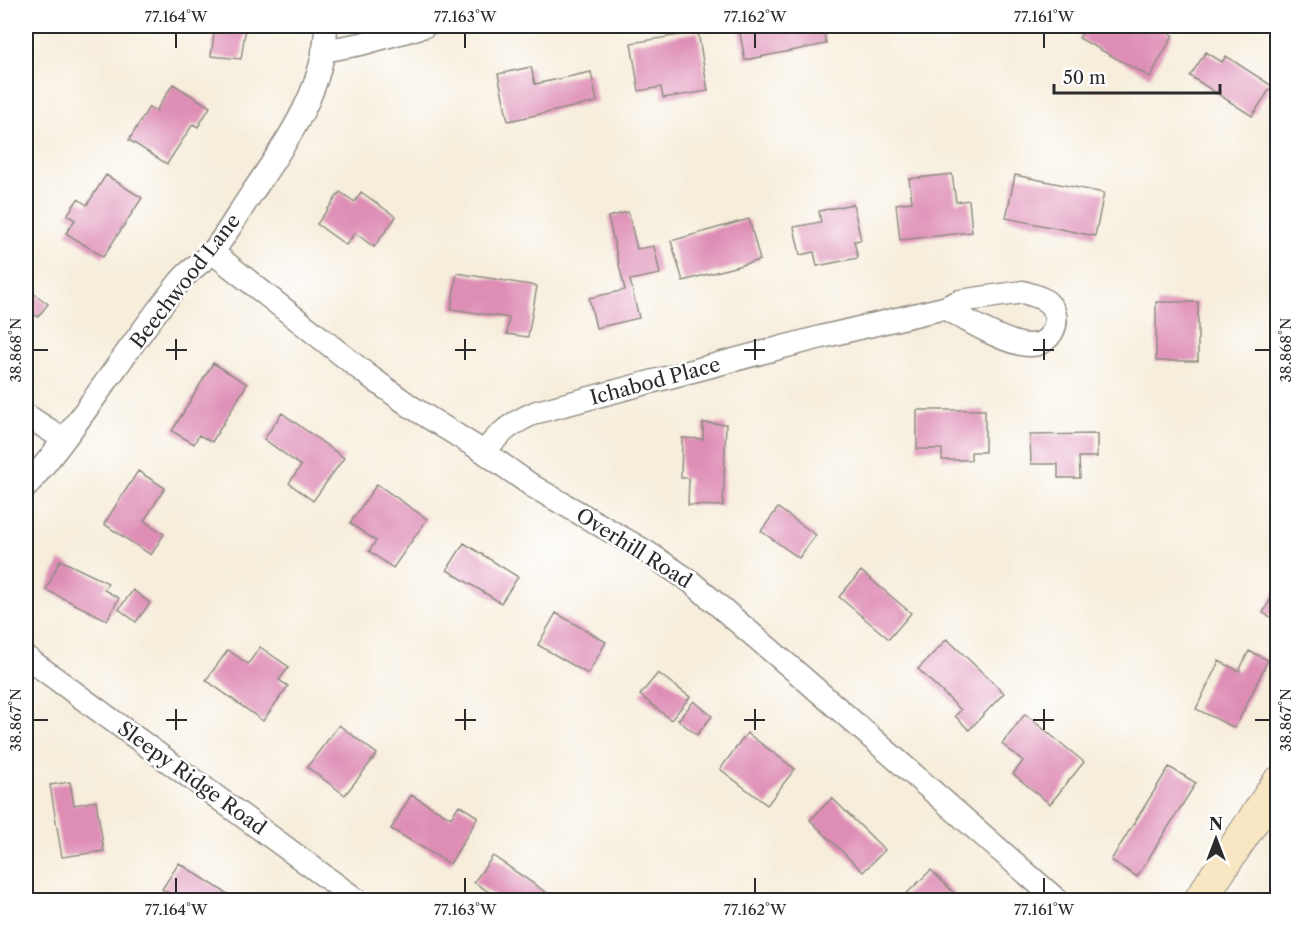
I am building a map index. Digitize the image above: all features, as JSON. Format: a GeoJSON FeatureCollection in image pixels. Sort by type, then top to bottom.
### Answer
{"type":"FeatureCollection","features":[{"type":"Feature","properties":{"kind":"main road"},"geometry":{"type":"LineString","coordinates":[[1200,900],[1278,783]]}},
{"type":"Feature","properties":{"kind":"street","name":"Beechwood Lane"},"geometry":{"type":"LineString","coordinates":[[26,487],[178,283],[212,252],[299,121],[315,81],[323,51],[326,26]]}},
{"type":"Feature","properties":{"kind":"street"},"geometry":{"type":"LineString","coordinates":[[323,51],[361,44],[425,26]]}},
{"type":"Feature","properties":{"kind":"street","name":"Overhill Road"},"geometry":{"type":"LineString","coordinates":[[212,252],[410,406],[484,452],[534,487],[645,551],[690,581],[1058,900]]}},
{"type":"Feature","properties":{"kind":"street","name":"Ichabod Place"},"geometry":{"type":"LineString","coordinates":[[484,452],[499,434],[517,420],[537,412],[821,337],[944,308]]}},
{"type":"Feature","properties":{"kind":"street"},"geometry":{"type":"LineString","coordinates":[[26,415],[63,439]]}},
{"type":"Feature","properties":{"kind":"street","name":"Sleepy Ridge Road"},"geometry":{"type":"LineString","coordinates":[[26,657],[357,900]]}},
{"type":"Feature","properties":{"kind":"building"},"geometry":{"type":"Polygon","coordinates":[[[215,26],[246,26],[241,59],[211,56],[215,26]]]}},
{"type":"Feature","properties":{"kind":"building"},"geometry":{"type":"Polygon","coordinates":[[[823,26],[826,44],[745,60],[739,28],[823,26]]]}},
{"type":"Feature","properties":{"kind":"building"},"geometry":{"type":"Polygon","coordinates":[[[1086,26],[1155,26],[1173,35],[1150,77],[1079,38],[1086,26]]]}},
{"type":"Feature","properties":{"kind":"building"},"geometry":{"type":"Polygon","coordinates":[[[698,32],[708,91],[663,98],[661,87],[639,91],[631,43],[698,32]]]}},
{"type":"Feature","properties":{"kind":"building"},"geometry":{"type":"Polygon","coordinates":[[[1206,52],[1222,62],[1226,56],[1272,86],[1252,116],[1190,76],[1206,52]]]}},
{"type":"Feature","properties":{"kind":"building"},"geometry":{"type":"Polygon","coordinates":[[[531,67],[535,84],[591,72],[597,102],[508,121],[498,74],[531,67]]]}},
{"type":"Feature","properties":{"kind":"building"},"geometry":{"type":"Polygon","coordinates":[[[173,84],[210,107],[198,127],[193,124],[167,164],[129,140],[149,107],[156,111],[173,84]]]}},
{"type":"Feature","properties":{"kind":"building"},"geometry":{"type":"Polygon","coordinates":[[[952,174],[956,202],[969,200],[972,232],[900,240],[896,204],[912,202],[909,179],[952,174]]]}},
{"type":"Feature","properties":{"kind":"building"},"geometry":{"type":"Polygon","coordinates":[[[106,175],[142,198],[103,257],[66,233],[75,220],[67,215],[78,199],[87,205],[106,175]]]}},
{"type":"Feature","properties":{"kind":"building"},"geometry":{"type":"Polygon","coordinates":[[[1015,175],[1104,193],[1095,236],[1006,218],[1015,175]]]}},
{"type":"Feature","properties":{"kind":"building"},"geometry":{"type":"Polygon","coordinates":[[[340,192],[355,202],[361,192],[396,217],[374,247],[355,233],[346,245],[317,224],[340,192]]]}},
{"type":"Feature","properties":{"kind":"building"},"geometry":{"type":"Polygon","coordinates":[[[853,204],[861,240],[854,241],[858,258],[817,266],[814,252],[800,255],[794,227],[821,222],[819,211],[853,204]]]}},
{"type":"Feature","properties":{"kind":"building"},"geometry":{"type":"Polygon","coordinates":[[[628,212],[637,249],[654,246],[660,274],[630,280],[639,318],[596,328],[589,298],[625,290],[608,217],[628,212]]]}},
{"type":"Feature","properties":{"kind":"building"},"geometry":{"type":"Polygon","coordinates":[[[749,219],[760,260],[683,281],[671,241],[749,219]]]}},
{"type":"Feature","properties":{"kind":"building"},"geometry":{"type":"Polygon","coordinates":[[[457,273],[537,286],[528,337],[507,334],[509,318],[451,309],[457,273]]]}},
{"type":"Feature","properties":{"kind":"building"},"geometry":{"type":"Polygon","coordinates":[[[26,288],[48,304],[38,317],[26,309],[26,288]]]}},
{"type":"Feature","properties":{"kind":"building"},"geometry":{"type":"Polygon","coordinates":[[[1156,302],[1198,302],[1198,361],[1156,361],[1156,302]]]}},
{"type":"Feature","properties":{"kind":"building"},"geometry":{"type":"Polygon","coordinates":[[[213,363],[247,384],[212,442],[199,435],[194,444],[172,431],[213,363]]]}},
{"type":"Feature","properties":{"kind":"building"},"geometry":{"type":"Polygon","coordinates":[[[917,410],[985,410],[985,452],[971,452],[971,460],[942,460],[942,449],[917,449],[917,410]]]}},
{"type":"Feature","properties":{"kind":"building"},"geometry":{"type":"Polygon","coordinates":[[[282,413],[344,458],[313,501],[289,483],[301,466],[264,439],[282,413]]]}},
{"type":"Feature","properties":{"kind":"building"},"geometry":{"type":"Polygon","coordinates":[[[703,423],[726,424],[723,506],[688,505],[689,478],[681,478],[682,438],[703,439],[703,423]]]}},
{"type":"Feature","properties":{"kind":"building"},"geometry":{"type":"Polygon","coordinates":[[[1097,434],[1097,457],[1079,457],[1080,478],[1058,478],[1058,464],[1031,464],[1030,435],[1097,434]]]}},
{"type":"Feature","properties":{"kind":"building"},"geometry":{"type":"Polygon","coordinates":[[[138,471],[165,488],[144,521],[164,534],[151,555],[104,524],[138,471]]]}},
{"type":"Feature","properties":{"kind":"building"},"geometry":{"type":"Polygon","coordinates":[[[377,484],[427,519],[393,568],[369,551],[376,541],[350,523],[377,484]]]}},
{"type":"Feature","properties":{"kind":"building"},"geometry":{"type":"Polygon","coordinates":[[[778,508],[816,535],[799,558],[761,531],[778,508]]]}},
{"type":"Feature","properties":{"kind":"building"},"geometry":{"type":"Polygon","coordinates":[[[464,543],[518,577],[501,603],[447,570],[464,543]]]}},
{"type":"Feature","properties":{"kind":"building"},"geometry":{"type":"Polygon","coordinates":[[[60,560],[108,583],[104,590],[119,598],[107,620],[46,590],[60,560]]]}},
{"type":"Feature","properties":{"kind":"building"},"geometry":{"type":"Polygon","coordinates":[[[861,571],[911,613],[889,639],[839,597],[861,571]]]}},
{"type":"Feature","properties":{"kind":"building"},"geometry":{"type":"Polygon","coordinates":[[[1278,586],[1278,621],[1263,613],[1278,586]]]}},
{"type":"Feature","properties":{"kind":"building"},"geometry":{"type":"Polygon","coordinates":[[[133,590],[150,603],[136,622],[119,609],[133,590]]]}},
{"type":"Feature","properties":{"kind":"building"},"geometry":{"type":"Polygon","coordinates":[[[556,613],[606,642],[588,674],[538,645],[556,613]]]}},
{"type":"Feature","properties":{"kind":"building"},"geometry":{"type":"Polygon","coordinates":[[[947,639],[1004,693],[969,730],[955,716],[961,710],[918,669],[947,639]]]}},
{"type":"Feature","properties":{"kind":"building"},"geometry":{"type":"Polygon","coordinates":[[[260,647],[289,667],[279,680],[288,686],[263,721],[206,680],[228,650],[248,664],[260,647]]]}},
{"type":"Feature","properties":{"kind":"building"},"geometry":{"type":"Polygon","coordinates":[[[1249,651],[1268,660],[1235,728],[1196,709],[1219,661],[1239,671],[1249,651]]]}},
{"type":"Feature","properties":{"kind":"building"},"geometry":{"type":"Polygon","coordinates":[[[658,673],[690,697],[671,720],[640,695],[658,673]]]}},
{"type":"Feature","properties":{"kind":"building"},"geometry":{"type":"Polygon","coordinates":[[[694,701],[712,716],[697,735],[678,720],[694,701]]]}},
{"type":"Feature","properties":{"kind":"building"},"geometry":{"type":"Polygon","coordinates":[[[1025,714],[1084,762],[1050,804],[1013,774],[1023,761],[1002,744],[1025,714]]]}},
{"type":"Feature","properties":{"kind":"building"},"geometry":{"type":"Polygon","coordinates":[[[339,725],[377,754],[345,795],[307,767],[339,725]]]}},
{"type":"Feature","properties":{"kind":"building"},"geometry":{"type":"Polygon","coordinates":[[[747,733],[795,769],[767,805],[720,769],[747,733]]]}},
{"type":"Feature","properties":{"kind":"building"},"geometry":{"type":"Polygon","coordinates":[[[1169,767],[1196,783],[1137,877],[1111,860],[1169,767]]]}},
{"type":"Feature","properties":{"kind":"building"},"geometry":{"type":"Polygon","coordinates":[[[70,782],[74,805],[96,801],[104,851],[62,857],[50,785],[70,782]]]}},
{"type":"Feature","properties":{"kind":"building"},"geometry":{"type":"Polygon","coordinates":[[[411,795],[451,818],[459,805],[478,817],[450,864],[391,829],[411,795]]]}},
{"type":"Feature","properties":{"kind":"building"},"geometry":{"type":"Polygon","coordinates":[[[832,798],[885,850],[863,872],[810,820],[832,798]]]}},
{"type":"Feature","properties":{"kind":"building"},"geometry":{"type":"Polygon","coordinates":[[[493,856],[557,900],[501,900],[474,882],[493,856]]]}},
{"type":"Feature","properties":{"kind":"building"},"geometry":{"type":"Polygon","coordinates":[[[179,863],[237,900],[179,900],[162,889],[179,863]]]}},
{"type":"Feature","properties":{"kind":"building"},"geometry":{"type":"Polygon","coordinates":[[[931,870],[960,899],[900,900],[931,870]]]}}]}
